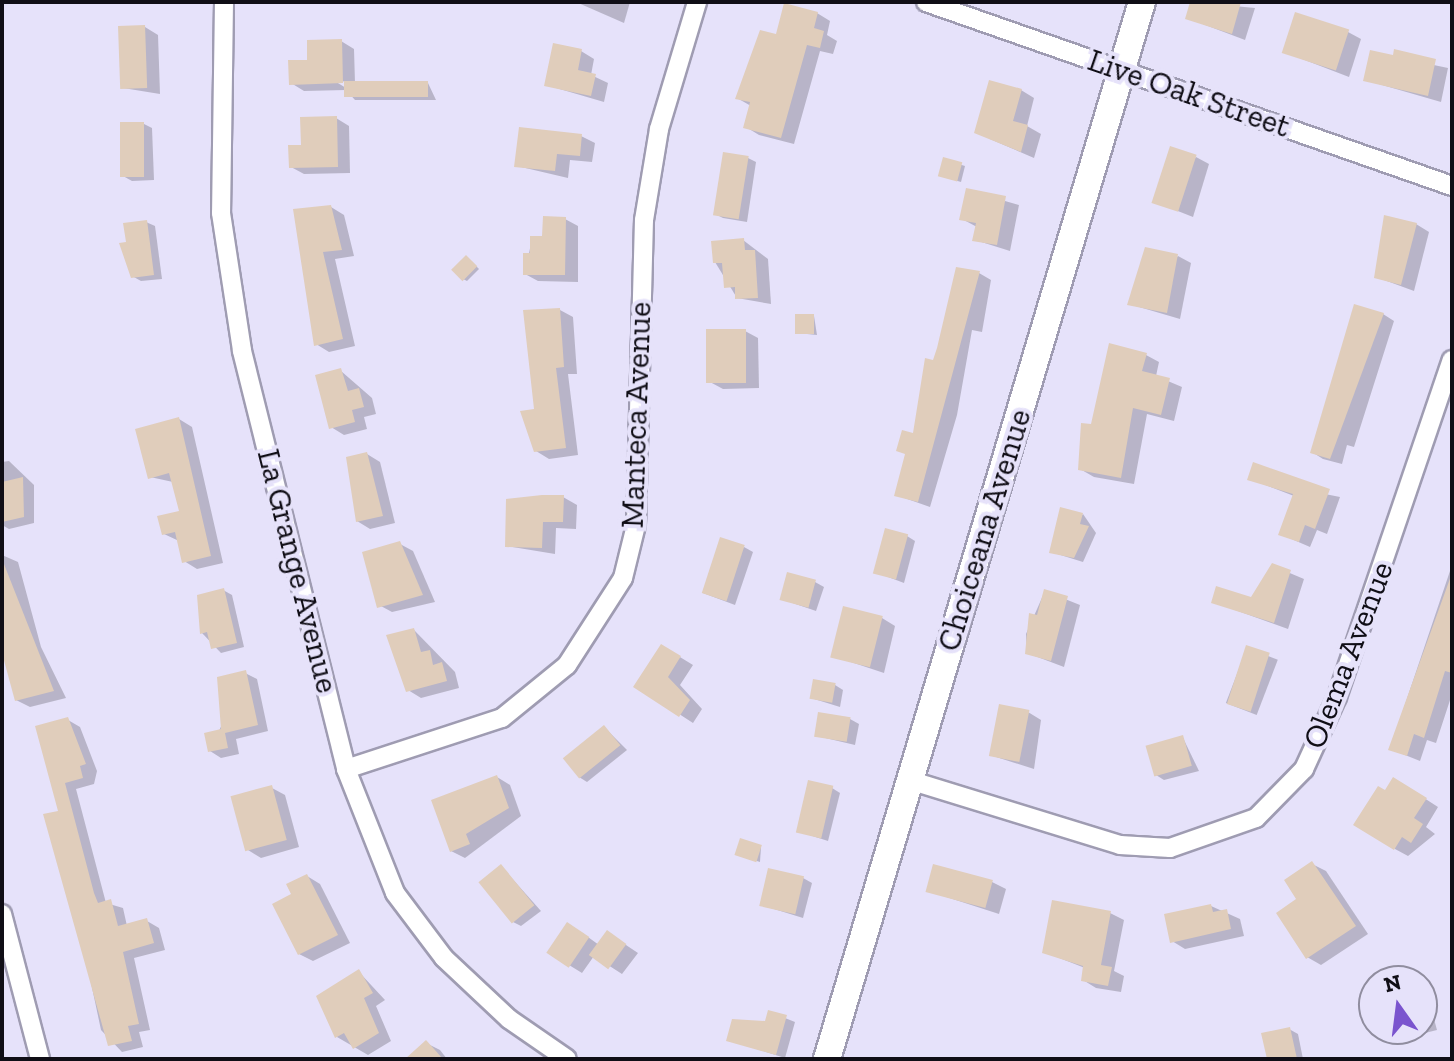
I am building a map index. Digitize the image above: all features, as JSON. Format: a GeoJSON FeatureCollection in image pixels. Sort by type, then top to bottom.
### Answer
{"type":"FeatureCollection","features":[{"type":"Feature","properties":{"kind":"street","name":"La Grange Avenue"},"geometry":{"type":"LineString","coordinates":[[224,2],[221,213],[242,351],[346,769],[395,893],[444,958],[509,1019],[567,1059]]}},
{"type":"Feature","properties":{"kind":"street","name":"Manteca Avenue"},"geometry":{"type":"LineString","coordinates":[[346,769],[502,718],[567,665],[623,578],[636,525],[644,220],[659,129],[697,2]]}},
{"type":"Feature","properties":{"kind":"street","name":"Live Oak Street"},"geometry":{"type":"LineString","coordinates":[[926,2],[1452,186]]}},
{"type":"Feature","properties":{"kind":"street","name":"Choiceana Avenue"},"geometry":{"type":"LineString","coordinates":[[827,1059],[1142,2]]}},
{"type":"Feature","properties":{"kind":"street","name":"Olema Avenue"},"geometry":{"type":"LineString","coordinates":[[909,780],[1120,845],[1170,848],[1256,818],[1304,769],[1337,697],[1452,360]]}},
{"type":"Feature","properties":{"kind":"street"},"geometry":{"type":"LineString","coordinates":[[2,914],[40,1059]]}},
{"type":"Feature","properties":{"kind":"building"},"geometry":{"type":"Polygon","coordinates":[[[1190,2],[1241,2],[1232,34],[1185,19],[1190,2]]]}},
{"type":"Feature","properties":{"kind":"building"},"geometry":{"type":"Polygon","coordinates":[[[784,3],[818,12],[814,28],[824,31],[820,48],[807,45],[781,138],[743,128],[750,102],[735,99],[760,30],[776,34],[784,3]]]}},
{"type":"Feature","properties":{"kind":"building"},"geometry":{"type":"Polygon","coordinates":[[[1295,12],[1349,30],[1336,71],[1282,53],[1295,12]]]}},
{"type":"Feature","properties":{"kind":"building"},"geometry":{"type":"Polygon","coordinates":[[[145,25],[147,88],[120,89],[118,26],[145,25]]]}},
{"type":"Feature","properties":{"kind":"building"},"geometry":{"type":"Polygon","coordinates":[[[342,39],[343,83],[289,85],[288,60],[307,60],[307,40],[342,39]]]}},
{"type":"Feature","properties":{"kind":"building"},"geometry":{"type":"Polygon","coordinates":[[[553,43],[582,49],[578,70],[596,74],[591,96],[544,86],[553,43]]]}},
{"type":"Feature","properties":{"kind":"building"},"geometry":{"type":"Polygon","coordinates":[[[1394,49],[1436,59],[1428,96],[1363,81],[1370,50],[1393,55],[1394,49]]]}},
{"type":"Feature","properties":{"kind":"building"},"geometry":{"type":"Polygon","coordinates":[[[989,80],[1022,89],[1013,121],[1028,125],[1021,152],[974,133],[989,80]]]}},
{"type":"Feature","properties":{"kind":"building"},"geometry":{"type":"Polygon","coordinates":[[[344,81],[428,81],[428,97],[344,97],[344,81]]]}},
{"type":"Feature","properties":{"kind":"building"},"geometry":{"type":"Polygon","coordinates":[[[337,116],[338,167],[289,168],[288,145],[301,145],[300,117],[337,116]]]}},
{"type":"Feature","properties":{"kind":"building"},"geometry":{"type":"Polygon","coordinates":[[[120,122],[144,122],[144,177],[120,177],[120,122]]]}},
{"type":"Feature","properties":{"kind":"building"},"geometry":{"type":"Polygon","coordinates":[[[519,127],[582,134],[580,156],[557,154],[555,171],[514,167],[519,127]]]}},
{"type":"Feature","properties":{"kind":"building"},"geometry":{"type":"Polygon","coordinates":[[[1170,146],[1197,155],[1178,212],[1151,203],[1170,146]]]}},
{"type":"Feature","properties":{"kind":"building"},"geometry":{"type":"Polygon","coordinates":[[[723,152],[749,156],[739,219],[713,215],[723,152]]]}},
{"type":"Feature","properties":{"kind":"building"},"geometry":{"type":"Polygon","coordinates":[[[943,157],[962,162],[957,181],[938,176],[943,157]]]}},
{"type":"Feature","properties":{"kind":"building"},"geometry":{"type":"Polygon","coordinates":[[[966,188],[1006,196],[997,245],[972,241],[976,223],[959,220],[966,188]]]}},
{"type":"Feature","properties":{"kind":"building"},"geometry":{"type":"Polygon","coordinates":[[[331,205],[342,250],[323,252],[343,339],[314,346],[293,209],[331,205]]]}},
{"type":"Feature","properties":{"kind":"building"},"geometry":{"type":"Polygon","coordinates":[[[1384,215],[1417,223],[1401,285],[1374,278],[1384,215]]]}},
{"type":"Feature","properties":{"kind":"building"},"geometry":{"type":"Polygon","coordinates":[[[543,216],[566,217],[565,275],[523,275],[523,253],[530,253],[530,236],[542,236],[543,216]]]}},
{"type":"Feature","properties":{"kind":"building"},"geometry":{"type":"Polygon","coordinates":[[[147,220],[154,275],[131,278],[119,243],[126,242],[123,223],[147,220]]]}},
{"type":"Feature","properties":{"kind":"building"},"geometry":{"type":"Polygon","coordinates":[[[744,238],[745,250],[755,250],[758,298],[735,299],[735,287],[724,288],[722,263],[713,263],[711,241],[744,238]]]}},
{"type":"Feature","properties":{"kind":"building"},"geometry":{"type":"Polygon","coordinates":[[[1145,247],[1178,254],[1167,313],[1127,305],[1145,247]]]}},
{"type":"Feature","properties":{"kind":"building"},"geometry":{"type":"Polygon","coordinates":[[[466,255],[477,266],[462,281],[451,270],[466,255]]]}},
{"type":"Feature","properties":{"kind":"building"},"geometry":{"type":"Polygon","coordinates":[[[956,267],[980,271],[918,502],[894,496],[905,454],[896,451],[902,430],[913,433],[925,358],[933,360],[956,267]]]}},
{"type":"Feature","properties":{"kind":"building"},"geometry":{"type":"Polygon","coordinates":[[[1354,304],[1384,313],[1330,459],[1310,453],[1354,304]]]}},
{"type":"Feature","properties":{"kind":"building"},"geometry":{"type":"Polygon","coordinates":[[[560,308],[564,367],[556,368],[566,448],[534,452],[520,411],[534,409],[523,310],[560,308]]]}},
{"type":"Feature","properties":{"kind":"building"},"geometry":{"type":"Polygon","coordinates":[[[795,314],[814,314],[814,334],[795,334],[795,314]]]}},
{"type":"Feature","properties":{"kind":"building"},"geometry":{"type":"Polygon","coordinates":[[[706,329],[746,329],[746,383],[706,383],[706,329]]]}},
{"type":"Feature","properties":{"kind":"building"},"geometry":{"type":"Polygon","coordinates":[[[1109,343],[1147,353],[1142,371],[1170,378],[1161,415],[1133,408],[1121,478],[1078,470],[1081,423],[1091,424],[1109,343]]]}},
{"type":"Feature","properties":{"kind":"building"},"geometry":{"type":"Polygon","coordinates":[[[341,368],[348,391],[359,388],[364,407],[352,410],[355,422],[329,429],[315,375],[341,368]]]}},
{"type":"Feature","properties":{"kind":"building"},"geometry":{"type":"Polygon","coordinates":[[[179,417],[211,556],[182,563],[175,532],[162,535],[157,516],[179,511],[169,473],[148,479],[135,429],[179,417]]]}},
{"type":"Feature","properties":{"kind":"building"},"geometry":{"type":"Polygon","coordinates":[[[367,452],[383,516],[356,522],[346,457],[367,452]]]}},
{"type":"Feature","properties":{"kind":"building"},"geometry":{"type":"Polygon","coordinates":[[[1253,462],[1330,489],[1315,529],[1305,525],[1299,542],[1278,535],[1293,494],[1247,480],[1253,462]]]}},
{"type":"Feature","properties":{"kind":"building"},"geometry":{"type":"Polygon","coordinates":[[[23,477],[24,517],[2,522],[2,482],[23,477]]]}},
{"type":"Feature","properties":{"kind":"building"},"geometry":{"type":"Polygon","coordinates":[[[564,495],[563,522],[543,522],[542,548],[505,547],[506,499],[564,495]]]}},
{"type":"Feature","properties":{"kind":"building"},"geometry":{"type":"Polygon","coordinates":[[[1060,507],[1083,513],[1080,524],[1089,526],[1074,558],[1049,553],[1060,507]]]}},
{"type":"Feature","properties":{"kind":"building"},"geometry":{"type":"Polygon","coordinates":[[[885,528],[908,534],[896,580],[873,573],[885,528]]]}},
{"type":"Feature","properties":{"kind":"building"},"geometry":{"type":"Polygon","coordinates":[[[720,537],[745,545],[726,601],[702,593],[720,537]]]}},
{"type":"Feature","properties":{"kind":"building"},"geometry":{"type":"Polygon","coordinates":[[[400,541],[423,595],[377,608],[362,552],[400,541]]]}},
{"type":"Feature","properties":{"kind":"building"},"geometry":{"type":"Polygon","coordinates":[[[2,559],[54,691],[15,701],[2,653],[2,559]]]}},
{"type":"Feature","properties":{"kind":"building"},"geometry":{"type":"Polygon","coordinates":[[[1272,563],[1291,570],[1274,623],[1211,603],[1216,586],[1251,597],[1272,563]]]}},
{"type":"Feature","properties":{"kind":"building"},"geometry":{"type":"Polygon","coordinates":[[[787,572],[816,580],[808,608],[779,600],[787,572]]]}},
{"type":"Feature","properties":{"kind":"building"},"geometry":{"type":"Polygon","coordinates":[[[1452,573],[1452,673],[1445,671],[1424,738],[1414,734],[1407,756],[1388,750],[1452,573]]]}},
{"type":"Feature","properties":{"kind":"building"},"geometry":{"type":"Polygon","coordinates":[[[224,588],[237,643],[211,649],[207,632],[200,634],[197,595],[224,588]]]}},
{"type":"Feature","properties":{"kind":"building"},"geometry":{"type":"Polygon","coordinates":[[[1044,589],[1068,596],[1051,661],[1025,654],[1029,613],[1037,615],[1044,589]]]}},
{"type":"Feature","properties":{"kind":"building"},"geometry":{"type":"Polygon","coordinates":[[[843,606],[883,616],[870,667],[830,657],[843,606]]]}},
{"type":"Feature","properties":{"kind":"building"},"geometry":{"type":"Polygon","coordinates":[[[414,628],[421,652],[430,650],[433,665],[442,662],[447,681],[406,692],[386,635],[414,628]]]}},
{"type":"Feature","properties":{"kind":"building"},"geometry":{"type":"Polygon","coordinates":[[[661,644],[681,656],[668,677],[690,700],[679,717],[633,687],[661,644]]]}},
{"type":"Feature","properties":{"kind":"building"},"geometry":{"type":"Polygon","coordinates":[[[1246,645],[1270,653],[1251,712],[1227,704],[1246,645]]]}},
{"type":"Feature","properties":{"kind":"building"},"geometry":{"type":"Polygon","coordinates":[[[246,670],[258,725],[225,733],[228,748],[208,752],[204,733],[221,729],[217,677],[246,670]]]}},
{"type":"Feature","properties":{"kind":"building"},"geometry":{"type":"Polygon","coordinates":[[[813,679],[836,683],[832,703],[810,699],[813,679]]]}},
{"type":"Feature","properties":{"kind":"building"},"geometry":{"type":"Polygon","coordinates":[[[999,704],[1029,710],[1019,762],[989,756],[999,704]]]}},
{"type":"Feature","properties":{"kind":"building"},"geometry":{"type":"Polygon","coordinates":[[[818,712],[851,717],[847,742],[814,737],[818,712]]]}},
{"type":"Feature","properties":{"kind":"building"},"geometry":{"type":"Polygon","coordinates":[[[68,717],[86,764],[80,766],[83,778],[65,783],[94,893],[98,903],[111,899],[118,926],[147,918],[154,943],[123,952],[139,1024],[128,1026],[132,1041],[108,1046],[43,814],[58,811],[35,726],[68,717]]]}},
{"type":"Feature","properties":{"kind":"building"},"geometry":{"type":"Polygon","coordinates":[[[604,725],[620,745],[579,779],[563,758],[604,725]]]}},
{"type":"Feature","properties":{"kind":"building"},"geometry":{"type":"Polygon","coordinates":[[[1183,735],[1192,766],[1154,777],[1146,746],[1183,735]]]}},
{"type":"Feature","properties":{"kind":"building"},"geometry":{"type":"Polygon","coordinates":[[[497,775],[509,808],[466,834],[470,844],[450,852],[431,800],[497,775]]]}},
{"type":"Feature","properties":{"kind":"building"},"geometry":{"type":"Polygon","coordinates":[[[1393,777],[1427,798],[1414,818],[1423,824],[1411,843],[1402,837],[1394,850],[1353,825],[1378,786],[1385,790],[1393,777]]]}},
{"type":"Feature","properties":{"kind":"building"},"geometry":{"type":"Polygon","coordinates":[[[808,780],[833,786],[821,838],[796,833],[808,780]]]}},
{"type":"Feature","properties":{"kind":"building"},"geometry":{"type":"Polygon","coordinates":[[[272,785],[287,840],[245,851],[230,796],[272,785]]]}},
{"type":"Feature","properties":{"kind":"building"},"geometry":{"type":"Polygon","coordinates":[[[740,838],[762,845],[756,862],[734,855],[740,838]]]}},
{"type":"Feature","properties":{"kind":"building"},"geometry":{"type":"Polygon","coordinates":[[[1312,861],[1356,926],[1306,959],[1276,913],[1296,899],[1284,880],[1312,861]]]}},
{"type":"Feature","properties":{"kind":"building"},"geometry":{"type":"Polygon","coordinates":[[[501,864],[534,905],[512,923],[478,882],[501,864]]]}},
{"type":"Feature","properties":{"kind":"building"},"geometry":{"type":"Polygon","coordinates":[[[933,864],[993,880],[985,908],[925,892],[933,864]]]}},
{"type":"Feature","properties":{"kind":"building"},"geometry":{"type":"Polygon","coordinates":[[[768,868],[804,876],[795,914],[759,906],[768,868]]]}},
{"type":"Feature","properties":{"kind":"building"},"geometry":{"type":"Polygon","coordinates":[[[307,874],[338,935],[298,955],[272,904],[291,894],[286,884],[307,874]]]}},
{"type":"Feature","properties":{"kind":"building"},"geometry":{"type":"Polygon","coordinates":[[[1052,900],[1111,911],[1101,965],[1112,967],[1108,986],[1081,981],[1083,966],[1042,953],[1052,900]]]}},
{"type":"Feature","properties":{"kind":"building"},"geometry":{"type":"Polygon","coordinates":[[[1211,904],[1213,912],[1227,909],[1231,929],[1170,943],[1164,914],[1211,904]]]}},
{"type":"Feature","properties":{"kind":"building"},"geometry":{"type":"Polygon","coordinates":[[[567,922],[589,937],[569,968],[546,953],[567,922]]]}},
{"type":"Feature","properties":{"kind":"building"},"geometry":{"type":"Polygon","coordinates":[[[607,930],[626,944],[608,969],[589,955],[607,930]]]}},
{"type":"Feature","properties":{"kind":"building"},"geometry":{"type":"Polygon","coordinates":[[[359,969],[373,993],[364,998],[379,1033],[353,1049],[344,1033],[335,1038],[316,996],[359,969]]]}},
{"type":"Feature","properties":{"kind":"building"},"geometry":{"type":"Polygon","coordinates":[[[768,1010],[787,1015],[776,1055],[726,1041],[732,1019],[765,1021],[768,1010]]]}},
{"type":"Feature","properties":{"kind":"building"},"geometry":{"type":"Polygon","coordinates":[[[1290,1027],[1297,1059],[1267,1059],[1261,1033],[1290,1027]]]}},
{"type":"Feature","properties":{"kind":"building"},"geometry":{"type":"Polygon","coordinates":[[[426,1040],[443,1059],[405,1059],[426,1040]]]}}]}
